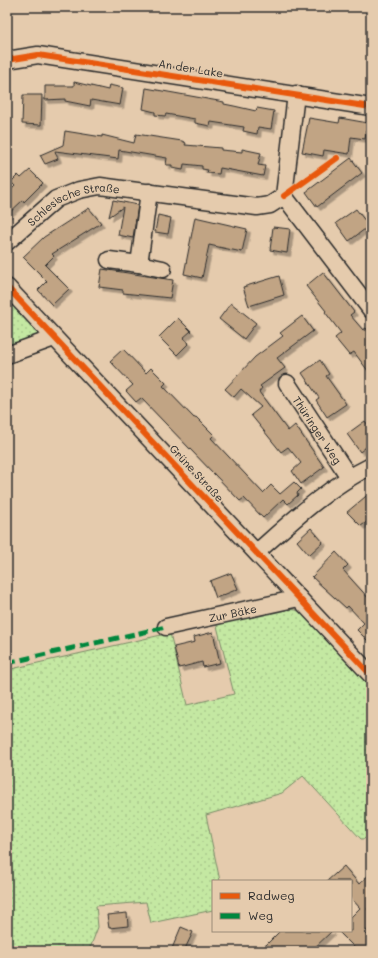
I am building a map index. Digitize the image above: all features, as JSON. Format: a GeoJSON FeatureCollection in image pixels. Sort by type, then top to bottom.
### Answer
{"type":"FeatureCollection","features":[{"type":"Feature","properties":{"kind":"street","name":"An der Lake"},"geometry":{"type":"LineString","coordinates":[[7,60],[38,55],[296,94],[371,107]]}},
{"type":"Feature","properties":{"kind":"street"},"geometry":{"type":"LineString","coordinates":[[296,94],[284,196],[371,310]]}},
{"type":"Feature","properties":{"kind":"street","name":"Schlesische Straße"},"geometry":{"type":"LineString","coordinates":[[7,242],[56,200],[78,190],[100,186],[257,207],[270,205],[284,196]]}},
{"type":"Feature","properties":{"kind":"street"},"geometry":{"type":"LineString","coordinates":[[139,264],[149,192]]}},
{"type":"Feature","properties":{"kind":"street"},"geometry":{"type":"LineString","coordinates":[[109,260],[163,269]]}},
{"type":"Feature","properties":{"kind":"street","name":"Grüne Straße"},"geometry":{"type":"LineString","coordinates":[[7,287],[371,675]]}},
{"type":"Feature","properties":{"kind":"street"},"geometry":{"type":"LineString","coordinates":[[7,355],[54,338]]}},
{"type":"Feature","properties":{"kind":"street","name":"Thüringer Weg"},"geometry":{"type":"LineString","coordinates":[[287,383],[349,477]]}},
{"type":"Feature","properties":{"kind":"street"},"geometry":{"type":"LineString","coordinates":[[257,552],[300,513],[349,477],[371,466]]}},
{"type":"Feature","properties":{"kind":"street","name":"Zur Bäke"},"geometry":{"type":"LineString","coordinates":[[166,627],[299,598]]}},
{"type":"Feature","properties":{"kind":"green space"},"geometry":{"type":"Polygon","coordinates":[[[7,296],[44,335],[7,348],[7,296]]]}},
{"type":"Feature","properties":{"kind":"green space"},"geometry":{"type":"Polygon","coordinates":[[[276,608],[296,610],[308,616],[371,684],[371,838],[361,839],[303,776],[282,793],[206,815],[220,880],[212,880],[212,910],[151,923],[146,902],[96,906],[98,927],[89,951],[7,951],[7,670],[170,633],[187,705],[234,694],[216,622],[276,608]]]}},
{"type":"Feature","properties":{"kind":"building"},"geometry":{"type":"Polygon","coordinates":[[[74,82],[108,90],[109,85],[123,88],[120,105],[91,100],[90,106],[65,101],[65,99],[45,100],[45,86],[74,86],[74,82]]]}},
{"type":"Feature","properties":{"kind":"building"},"geometry":{"type":"Polygon","coordinates":[[[146,88],[224,102],[224,104],[256,111],[257,108],[274,111],[271,129],[258,127],[257,134],[243,131],[244,127],[211,122],[210,126],[195,123],[195,119],[166,114],[165,116],[155,115],[155,112],[143,109],[146,88]]]}},
{"type":"Feature","properties":{"kind":"building"},"geometry":{"type":"Polygon","coordinates":[[[23,95],[42,95],[41,125],[22,124],[23,95]]]}},
{"type":"Feature","properties":{"kind":"building"},"geometry":{"type":"Polygon","coordinates":[[[309,118],[339,123],[340,118],[368,123],[365,139],[351,137],[349,154],[324,150],[323,156],[302,152],[309,118]]]}},
{"type":"Feature","properties":{"kind":"building"},"geometry":{"type":"Polygon","coordinates":[[[65,131],[102,137],[102,135],[134,143],[136,134],[182,141],[186,143],[185,145],[221,148],[221,150],[242,152],[242,149],[261,153],[258,165],[265,166],[263,176],[220,168],[219,174],[207,173],[208,170],[202,169],[202,166],[184,164],[183,170],[172,168],[172,165],[166,165],[167,158],[119,150],[118,159],[55,151],[58,159],[45,164],[40,155],[63,145],[65,131]]]}},
{"type":"Feature","properties":{"kind":"building"},"geometry":{"type":"Polygon","coordinates":[[[351,158],[362,173],[317,207],[306,192],[351,158]]]}},
{"type":"Feature","properties":{"kind":"building"},"geometry":{"type":"Polygon","coordinates":[[[30,170],[43,183],[24,202],[23,200],[7,215],[7,194],[15,186],[11,182],[18,175],[21,178],[30,170]]]}},
{"type":"Feature","properties":{"kind":"building"},"geometry":{"type":"Polygon","coordinates":[[[113,200],[138,205],[133,238],[118,235],[123,207],[109,217],[113,200]]]}},
{"type":"Feature","properties":{"kind":"building"},"geometry":{"type":"Polygon","coordinates":[[[89,208],[101,223],[52,254],[54,256],[45,265],[69,289],[52,305],[38,290],[47,281],[23,257],[44,237],[89,208]]]}},
{"type":"Feature","properties":{"kind":"building"},"geometry":{"type":"Polygon","coordinates":[[[356,209],[369,226],[349,241],[336,223],[356,209]]]}},
{"type":"Feature","properties":{"kind":"building"},"geometry":{"type":"Polygon","coordinates":[[[158,215],[171,218],[168,234],[155,232],[158,215]]]}},
{"type":"Feature","properties":{"kind":"building"},"geometry":{"type":"Polygon","coordinates":[[[195,217],[247,229],[242,252],[209,245],[202,278],[184,274],[195,217]]]}},
{"type":"Feature","properties":{"kind":"building"},"geometry":{"type":"Polygon","coordinates":[[[273,227],[290,229],[287,253],[270,250],[273,227]]]}},
{"type":"Feature","properties":{"kind":"building"},"geometry":{"type":"Polygon","coordinates":[[[102,269],[173,280],[170,298],[123,293],[123,290],[99,287],[102,269]]]}},
{"type":"Feature","properties":{"kind":"building"},"geometry":{"type":"Polygon","coordinates":[[[323,272],[354,312],[350,315],[363,330],[366,328],[371,335],[371,375],[354,352],[349,355],[335,338],[341,333],[306,286],[323,272]]]}},
{"type":"Feature","properties":{"kind":"building"},"geometry":{"type":"Polygon","coordinates":[[[279,276],[284,295],[249,306],[243,287],[279,276]]]}},
{"type":"Feature","properties":{"kind":"building"},"geometry":{"type":"Polygon","coordinates":[[[231,303],[256,323],[244,339],[219,319],[231,303]]]}},
{"type":"Feature","properties":{"kind":"building"},"geometry":{"type":"Polygon","coordinates":[[[302,316],[313,331],[277,358],[285,368],[260,386],[262,388],[259,392],[288,431],[295,425],[324,467],[301,484],[292,471],[301,463],[288,447],[281,452],[251,415],[261,407],[241,389],[234,397],[225,389],[255,357],[283,336],[280,333],[302,316]]]}},
{"type":"Feature","properties":{"kind":"building"},"geometry":{"type":"Polygon","coordinates":[[[178,318],[191,331],[183,338],[189,343],[177,355],[159,337],[178,318]]]}},
{"type":"Feature","properties":{"kind":"building"},"geometry":{"type":"Polygon","coordinates":[[[123,349],[146,373],[151,368],[166,383],[163,386],[194,418],[196,417],[214,435],[211,438],[263,493],[271,485],[280,494],[294,482],[301,489],[297,493],[298,495],[288,504],[283,499],[263,518],[244,498],[240,501],[141,398],[136,402],[126,391],[133,385],[110,361],[123,349]]]}},
{"type":"Feature","properties":{"kind":"building"},"geometry":{"type":"Polygon","coordinates":[[[320,360],[329,374],[326,376],[346,404],[327,417],[316,400],[319,398],[302,373],[320,360]]]}},
{"type":"Feature","properties":{"kind":"building"},"geometry":{"type":"Polygon","coordinates":[[[365,421],[371,429],[371,443],[360,452],[347,434],[365,421]]]}},
{"type":"Feature","properties":{"kind":"building"},"geometry":{"type":"Polygon","coordinates":[[[371,492],[371,519],[361,526],[347,512],[371,492]]]}},
{"type":"Feature","properties":{"kind":"building"},"geometry":{"type":"Polygon","coordinates":[[[311,528],[323,542],[309,555],[297,541],[311,528]]]}},
{"type":"Feature","properties":{"kind":"building"},"geometry":{"type":"Polygon","coordinates":[[[336,552],[348,565],[343,570],[371,601],[371,644],[357,630],[364,623],[348,606],[346,608],[312,577],[336,552]]]}},
{"type":"Feature","properties":{"kind":"building"},"geometry":{"type":"Polygon","coordinates":[[[231,573],[238,589],[216,598],[210,581],[231,573]]]}},
{"type":"Feature","properties":{"kind":"building"},"geometry":{"type":"Polygon","coordinates":[[[213,632],[220,663],[203,667],[202,662],[179,668],[174,647],[195,642],[194,637],[213,632]]]}},
{"type":"Feature","properties":{"kind":"building"},"geometry":{"type":"Polygon","coordinates":[[[344,866],[359,884],[371,873],[371,905],[367,909],[371,913],[371,926],[364,933],[371,939],[371,947],[367,951],[358,951],[339,932],[352,932],[352,916],[360,908],[352,899],[352,880],[328,880],[344,866]]]}},
{"type":"Feature","properties":{"kind":"building"},"geometry":{"type":"Polygon","coordinates":[[[127,913],[128,926],[109,928],[107,915],[127,913]]]}},
{"type":"Feature","properties":{"kind":"building"},"geometry":{"type":"Polygon","coordinates":[[[181,927],[193,932],[184,951],[171,951],[181,927]]]}},
{"type":"Feature","properties":{"kind":"building"},"geometry":{"type":"Polygon","coordinates":[[[279,932],[331,932],[311,951],[260,951],[279,932]]]}},
{"type":"Feature","properties":{"kind":"marked path"},"geometry":{"type":"LineString","coordinates":[[7,663],[166,627]]}},
{"type":"Feature","properties":{"kind":"cycle path"},"geometry":{"type":"LineString","coordinates":[[7,60],[38,55],[371,107]]}},
{"type":"Feature","properties":{"kind":"cycle path"},"geometry":{"type":"LineString","coordinates":[[284,196],[337,158]]}},
{"type":"Feature","properties":{"kind":"cycle path"},"geometry":{"type":"LineString","coordinates":[[7,287],[371,675]]}}]}
